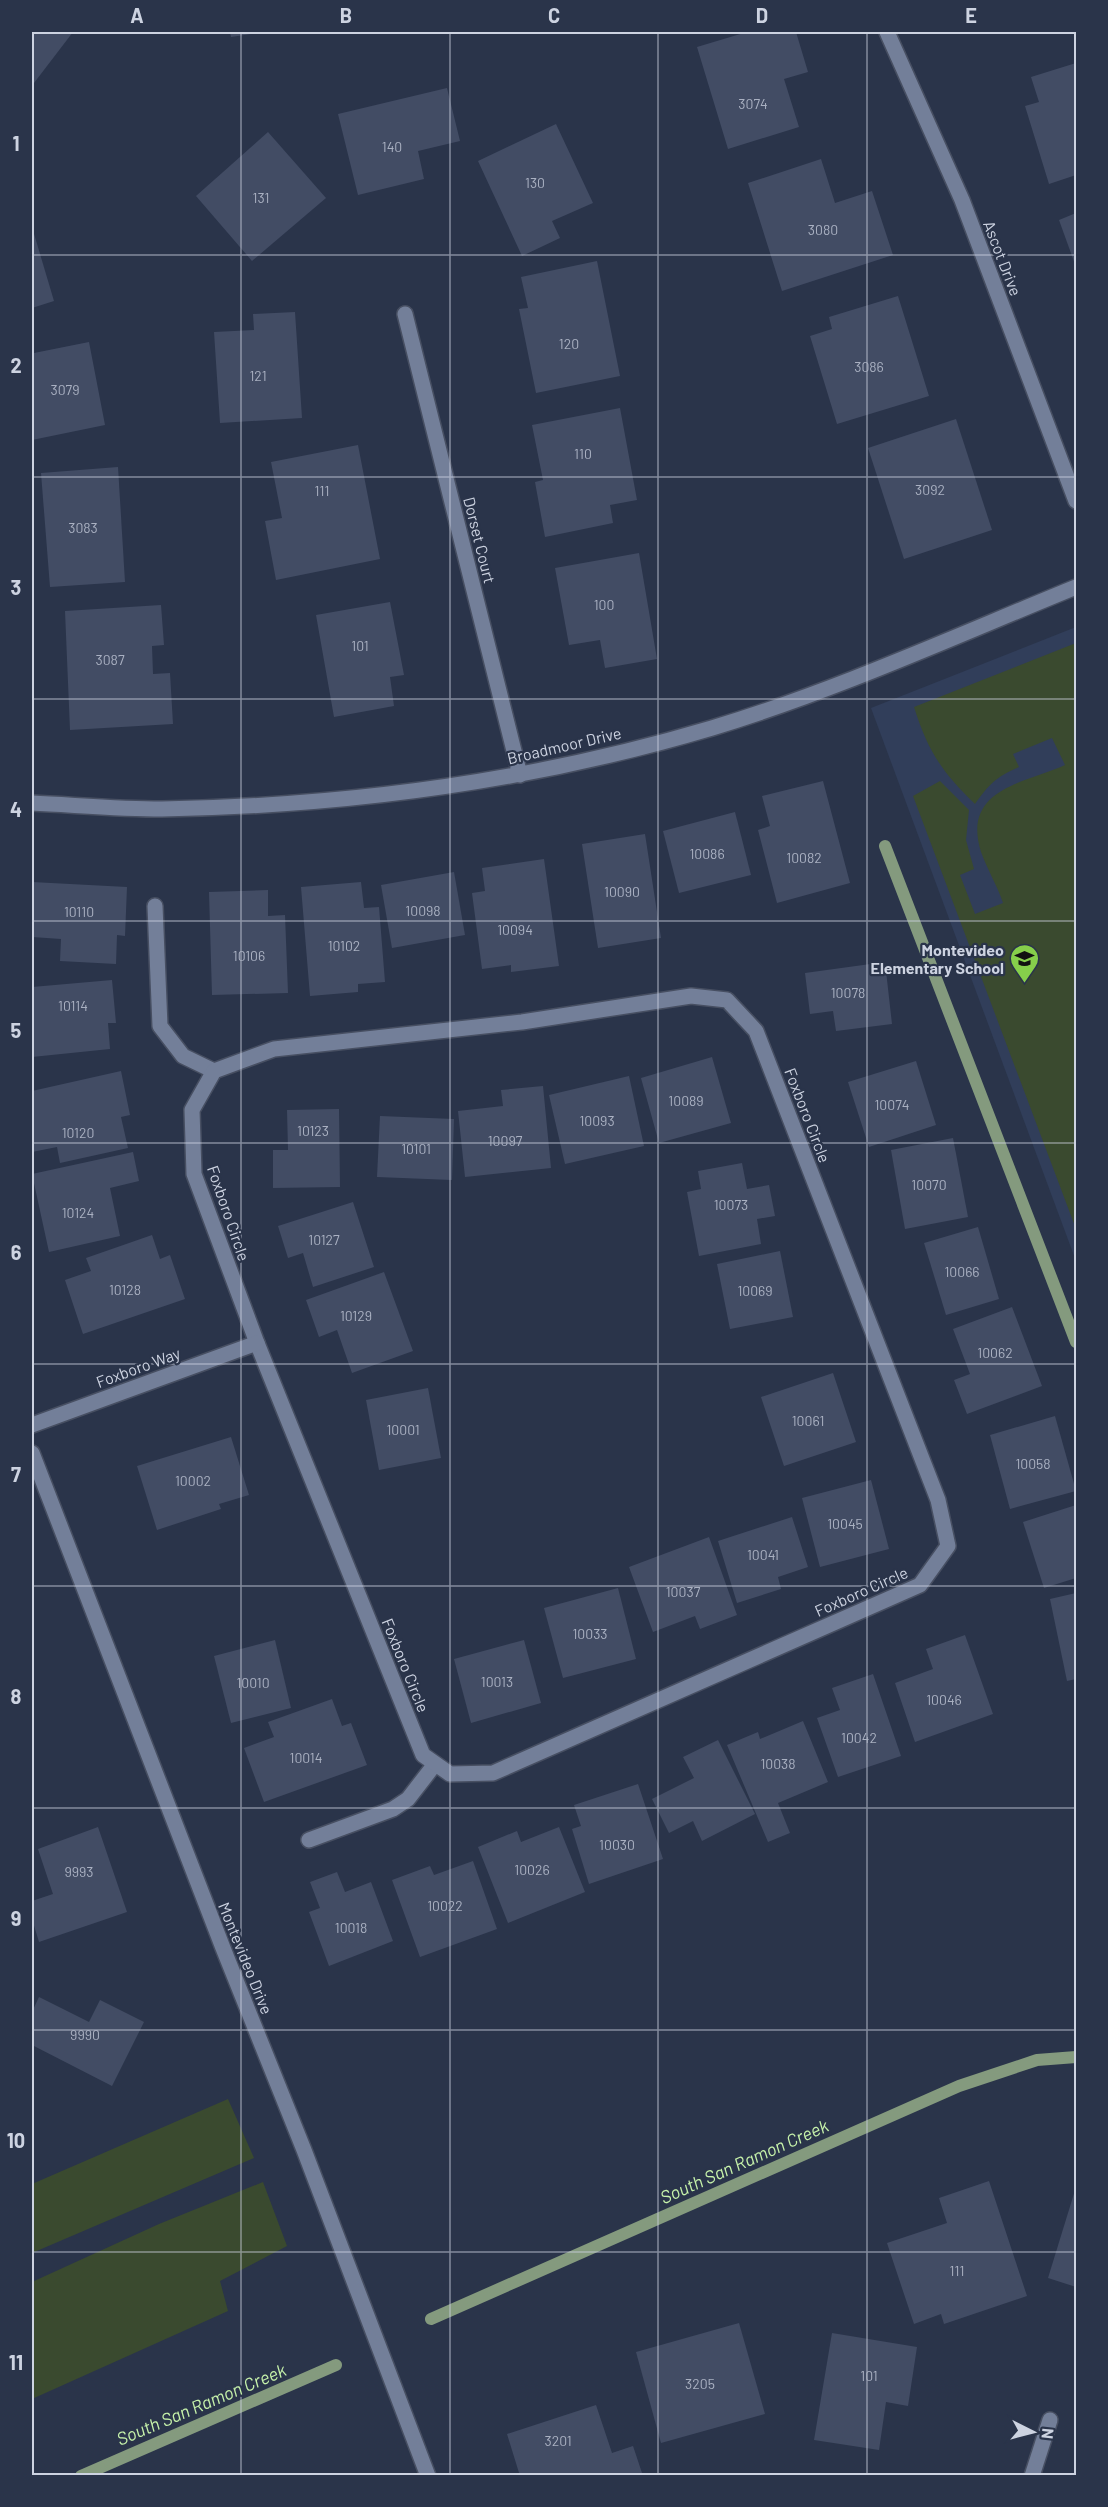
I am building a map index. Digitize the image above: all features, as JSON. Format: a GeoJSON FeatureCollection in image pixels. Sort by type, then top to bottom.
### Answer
{"type":"FeatureCollection","features":[{"type":"Feature","properties":{"kind":"street","name":"Ascot Drive"},"geometry":{"type":"LineString","coordinates":[[887,32],[962,200],[1077,501]]}},
{"type":"Feature","properties":{"kind":"street","name":"Dorset Court"},"geometry":{"type":"LineString","coordinates":[[405,314],[520,775]]}},
{"type":"Feature","properties":{"kind":"street","name":"Broadmoor Drive"},"geometry":{"type":"LineString","coordinates":[[32,803],[158,809],[232,807],[361,796],[520,775],[712,728],[800,698],[1077,587]]}},
{"type":"Feature","properties":{"kind":"street"},"geometry":{"type":"LineString","coordinates":[[155,906],[160,1026],[183,1056],[214,1071]]}},
{"type":"Feature","properties":{"kind":"street","name":"Foxboro Circle"},"geometry":{"type":"LineString","coordinates":[[691,996],[727,1000],[756,1031],[938,1500],[948,1546],[920,1585],[493,1773],[450,1774],[423,1755],[258,1343],[194,1174],[192,1110],[214,1071],[274,1049],[522,1022],[691,996]]}},
{"type":"Feature","properties":{"kind":"street","name":"Foxboro Way"},"geometry":{"type":"LineString","coordinates":[[32,1425],[258,1343]]}},
{"type":"Feature","properties":{"kind":"street","name":"Montevideo Drive"},"geometry":{"type":"LineString","coordinates":[[32,1453],[428,2475]]}},
{"type":"Feature","properties":{"kind":"street"},"geometry":{"type":"LineString","coordinates":[[309,1840],[393,1809],[408,1799],[435,1764]]}},
{"type":"Feature","properties":{"kind":"street"},"geometry":{"type":"LineString","coordinates":[[1032,2475],[1050,2420]]}},
{"type":"Feature","properties":{"kind":"shaded area","name":"Montevideo Elementary School"},"geometry":{"type":"Polygon","coordinates":[[[1076,627],[1076,1261],[871,708],[1076,627]]]}},
{"type":"Feature","properties":{"kind":"green space","name":"Montevideo Elementary School"},"geometry":{"type":"Polygon","coordinates":[[[1076,643],[1076,1229],[913,796],[940,781],[969,810],[966,840],[974,869],[960,875],[975,914],[1003,903],[981,852],[977,831],[980,814],[989,801],[1001,791],[1065,765],[1052,738],[1013,754],[1019,767],[994,782],[975,804],[937,760],[914,707],[1076,643]]]}},
{"type":"Feature","properties":{"kind":"green space"},"geometry":{"type":"Polygon","coordinates":[[[228,2099],[254,2158],[32,2253],[32,2184],[228,2099]]]}},
{"type":"Feature","properties":{"kind":"green space"},"geometry":{"type":"Polygon","coordinates":[[[263,2182],[287,2246],[220,2281],[228,2311],[32,2399],[32,2282],[159,2224],[263,2182]]]}},
{"type":"Feature","properties":{"kind":"building"},"geometry":{"type":"Polygon","coordinates":[[[32,32],[73,32],[34,83],[32,81],[32,32]]]}},
{"type":"Feature","properties":{"kind":"building"},"geometry":{"type":"Polygon","coordinates":[[[230,32],[257,32],[257,33],[231,37],[230,32]]]}},
{"type":"Feature","properties":{"kind":"building"},"geometry":{"type":"Polygon","coordinates":[[[747,32],[796,32],[808,72],[784,79],[799,127],[728,149],[697,47],[747,32]]]}},
{"type":"Feature","properties":{"kind":"building"},"geometry":{"type":"Polygon","coordinates":[[[1076,63],[1076,175],[1049,184],[1025,106],[1039,102],[1031,77],[1076,63]]]}},
{"type":"Feature","properties":{"kind":"building"},"geometry":{"type":"Polygon","coordinates":[[[447,88],[460,141],[418,151],[424,179],[358,195],[338,114],[447,88]]]}},
{"type":"Feature","properties":{"kind":"building"},"geometry":{"type":"Polygon","coordinates":[[[556,124],[593,203],[552,221],[560,238],[522,256],[478,161],[556,124]]]}},
{"type":"Feature","properties":{"kind":"building"},"geometry":{"type":"Polygon","coordinates":[[[268,132],[326,198],[252,261],[196,196],[268,132]]]}},
{"type":"Feature","properties":{"kind":"building"},"geometry":{"type":"Polygon","coordinates":[[[821,159],[835,203],[872,191],[893,255],[782,291],[748,183],[821,159]]]}},
{"type":"Feature","properties":{"kind":"building"},"geometry":{"type":"Polygon","coordinates":[[[1076,213],[1076,267],[1059,220],[1076,213]]]}},
{"type":"Feature","properties":{"kind":"building"},"geometry":{"type":"Polygon","coordinates":[[[32,227],[54,301],[32,308],[32,227]]]}},
{"type":"Feature","properties":{"kind":"building"},"geometry":{"type":"Polygon","coordinates":[[[597,261],[620,376],[536,393],[519,309],[528,308],[521,277],[597,261]]]}},
{"type":"Feature","properties":{"kind":"building"},"geometry":{"type":"Polygon","coordinates":[[[898,296],[929,396],[837,424],[810,336],[832,329],[829,317],[898,296]]]}},
{"type":"Feature","properties":{"kind":"building"},"geometry":{"type":"Polygon","coordinates":[[[295,312],[302,418],[220,423],[214,332],[254,330],[253,314],[295,312]]]}},
{"type":"Feature","properties":{"kind":"building"},"geometry":{"type":"Polygon","coordinates":[[[89,342],[105,425],[32,440],[32,343],[34,353],[89,342]]]}},
{"type":"Feature","properties":{"kind":"building"},"geometry":{"type":"Polygon","coordinates":[[[620,408],[637,500],[610,505],[613,523],[545,537],[535,482],[543,480],[532,425],[620,408]]]}},
{"type":"Feature","properties":{"kind":"building"},"geometry":{"type":"Polygon","coordinates":[[[956,419],[992,530],[904,559],[868,448],[956,419]]]}},
{"type":"Feature","properties":{"kind":"building"},"geometry":{"type":"Polygon","coordinates":[[[358,445],[380,559],[276,580],[265,521],[282,518],[271,462],[358,445]]]}},
{"type":"Feature","properties":{"kind":"building"},"geometry":{"type":"Polygon","coordinates":[[[118,467],[125,582],[50,587],[41,473],[118,467]]]}},
{"type":"Feature","properties":{"kind":"building"},"geometry":{"type":"Polygon","coordinates":[[[639,553],[657,659],[605,668],[600,640],[569,645],[555,568],[639,553]]]}},
{"type":"Feature","properties":{"kind":"building"},"geometry":{"type":"Polygon","coordinates":[[[390,602],[404,675],[390,677],[394,706],[334,717],[316,615],[390,602]]]}},
{"type":"Feature","properties":{"kind":"building"},"geometry":{"type":"Polygon","coordinates":[[[161,605],[164,645],[152,646],[153,674],[170,673],[173,724],[70,730],[65,611],[161,605]]]}},
{"type":"Feature","properties":{"kind":"building"},"geometry":{"type":"Polygon","coordinates":[[[823,781],[850,883],[777,903],[758,830],[770,826],[762,796],[823,781]]]}},
{"type":"Feature","properties":{"kind":"building"},"geometry":{"type":"Polygon","coordinates":[[[735,812],[751,875],[679,893],[663,831],[735,812]]]}},
{"type":"Feature","properties":{"kind":"building"},"geometry":{"type":"Polygon","coordinates":[[[645,834],[661,938],[598,948],[582,844],[645,834]]]}},
{"type":"Feature","properties":{"kind":"building"},"geometry":{"type":"Polygon","coordinates":[[[544,859],[559,966],[511,972],[511,965],[482,969],[472,893],[485,891],[482,868],[544,859]]]}},
{"type":"Feature","properties":{"kind":"building"},"geometry":{"type":"Polygon","coordinates":[[[454,872],[465,935],[392,948],[381,885],[454,872]]]}},
{"type":"Feature","properties":{"kind":"building"},"geometry":{"type":"Polygon","coordinates":[[[32,882],[127,887],[125,936],[117,935],[116,964],[60,961],[61,939],[32,937],[32,882]]]}},
{"type":"Feature","properties":{"kind":"building"},"geometry":{"type":"Polygon","coordinates":[[[361,882],[364,908],[379,907],[385,982],[358,984],[358,992],[310,996],[301,887],[361,882]]]}},
{"type":"Feature","properties":{"kind":"building"},"geometry":{"type":"Polygon","coordinates":[[[268,890],[268,916],[285,915],[288,993],[212,995],[209,892],[268,890]]]}},
{"type":"Feature","properties":{"kind":"building"},"geometry":{"type":"Polygon","coordinates":[[[885,962],[892,1024],[836,1031],[833,1011],[810,1014],[805,973],[885,962]]]}},
{"type":"Feature","properties":{"kind":"building"},"geometry":{"type":"Polygon","coordinates":[[[112,980],[116,1023],[108,1023],[110,1049],[32,1057],[32,987],[112,980]]]}},
{"type":"Feature","properties":{"kind":"building"},"geometry":{"type":"Polygon","coordinates":[[[712,1057],[731,1123],[659,1143],[641,1078],[712,1057]]]}},
{"type":"Feature","properties":{"kind":"building"},"geometry":{"type":"Polygon","coordinates":[[[916,1061],[936,1125],[869,1147],[848,1082],[916,1061]]]}},
{"type":"Feature","properties":{"kind":"building"},"geometry":{"type":"Polygon","coordinates":[[[121,1071],[130,1115],[121,1117],[128,1148],[60,1163],[57,1147],[32,1152],[32,1091],[121,1071]]]}},
{"type":"Feature","properties":{"kind":"building"},"geometry":{"type":"Polygon","coordinates":[[[629,1076],[644,1146],[565,1164],[549,1095],[629,1076]]]}},
{"type":"Feature","properties":{"kind":"building"},"geometry":{"type":"Polygon","coordinates":[[[543,1086],[551,1168],[465,1177],[458,1111],[503,1106],[501,1090],[543,1086]]]}},
{"type":"Feature","properties":{"kind":"building"},"geometry":{"type":"Polygon","coordinates":[[[339,1109],[340,1187],[273,1188],[273,1150],[288,1150],[287,1110],[339,1109]]]}},
{"type":"Feature","properties":{"kind":"building"},"geometry":{"type":"Polygon","coordinates":[[[380,1116],[454,1119],[452,1180],[377,1177],[380,1116]]]}},
{"type":"Feature","properties":{"kind":"building"},"geometry":{"type":"Polygon","coordinates":[[[953,1138],[968,1217],[905,1229],[891,1150],[953,1138]]]}},
{"type":"Feature","properties":{"kind":"building"},"geometry":{"type":"Polygon","coordinates":[[[133,1152],[139,1181],[110,1188],[120,1236],[49,1252],[32,1174],[133,1152]]]}},
{"type":"Feature","properties":{"kind":"building"},"geometry":{"type":"Polygon","coordinates":[[[742,1163],[747,1189],[769,1185],[775,1216],[757,1219],[761,1244],[699,1256],[687,1192],[701,1189],[698,1171],[742,1163]]]}},
{"type":"Feature","properties":{"kind":"building"},"geometry":{"type":"Polygon","coordinates":[[[353,1202],[374,1267],[313,1287],[303,1253],[288,1258],[278,1226],[353,1202]]]}},
{"type":"Feature","properties":{"kind":"building"},"geometry":{"type":"Polygon","coordinates":[[[978,1227],[999,1299],[946,1315],[924,1243],[978,1227]]]}},
{"type":"Feature","properties":{"kind":"building"},"geometry":{"type":"Polygon","coordinates":[[[152,1235],[160,1259],[170,1255],[185,1299],[83,1334],[65,1280],[91,1271],[86,1258],[152,1235]]]}},
{"type":"Feature","properties":{"kind":"building"},"geometry":{"type":"Polygon","coordinates":[[[780,1251],[793,1317],[730,1329],[717,1264],[780,1251]]]}},
{"type":"Feature","properties":{"kind":"building"},"geometry":{"type":"Polygon","coordinates":[[[384,1272],[413,1351],[352,1373],[337,1330],[319,1337],[306,1300],[384,1272]]]}},
{"type":"Feature","properties":{"kind":"building"},"geometry":{"type":"Polygon","coordinates":[[[1012,1307],[1042,1386],[967,1414],[954,1380],[970,1374],[953,1329],[1012,1307]]]}},
{"type":"Feature","properties":{"kind":"building"},"geometry":{"type":"Polygon","coordinates":[[[833,1373],[856,1442],[784,1466],[761,1397],[833,1373]]]}},
{"type":"Feature","properties":{"kind":"building"},"geometry":{"type":"Polygon","coordinates":[[[428,1388],[441,1458],[379,1470],[366,1400],[428,1388]]]}},
{"type":"Feature","properties":{"kind":"building"},"geometry":{"type":"Polygon","coordinates":[[[1055,1416],[1076,1491],[1010,1509],[990,1435],[1055,1416]]]}},
{"type":"Feature","properties":{"kind":"building"},"geometry":{"type":"Polygon","coordinates":[[[231,1437],[249,1495],[219,1504],[221,1509],[157,1530],[137,1466],[231,1437]]]}},
{"type":"Feature","properties":{"kind":"building"},"geometry":{"type":"Polygon","coordinates":[[[871,1480],[889,1549],[820,1567],[802,1498],[871,1480]]]}},
{"type":"Feature","properties":{"kind":"building"},"geometry":{"type":"Polygon","coordinates":[[[1076,1505],[1076,1578],[1044,1588],[1023,1522],[1076,1505]]]}},
{"type":"Feature","properties":{"kind":"building"},"geometry":{"type":"Polygon","coordinates":[[[792,1517],[808,1567],[778,1577],[781,1589],[737,1603],[718,1541],[792,1517]]]}},
{"type":"Feature","properties":{"kind":"building"},"geometry":{"type":"Polygon","coordinates":[[[709,1537],[737,1615],[700,1629],[695,1616],[653,1632],[629,1567],[709,1537]]]}},
{"type":"Feature","properties":{"kind":"building"},"geometry":{"type":"Polygon","coordinates":[[[618,1588],[636,1659],[563,1678],[544,1608],[618,1588]]]}},
{"type":"Feature","properties":{"kind":"building"},"geometry":{"type":"Polygon","coordinates":[[[1076,1593],[1076,1679],[1067,1681],[1050,1599],[1076,1593]]]}},
{"type":"Feature","properties":{"kind":"building"},"geometry":{"type":"Polygon","coordinates":[[[965,1635],[993,1714],[915,1742],[895,1683],[933,1669],[926,1649],[965,1635]]]}},
{"type":"Feature","properties":{"kind":"building"},"geometry":{"type":"Polygon","coordinates":[[[275,1640],[291,1708],[231,1723],[214,1656],[275,1640]]]}},
{"type":"Feature","properties":{"kind":"building"},"geometry":{"type":"Polygon","coordinates":[[[524,1640],[541,1703],[471,1723],[454,1659],[524,1640]]]}},
{"type":"Feature","properties":{"kind":"building"},"geometry":{"type":"Polygon","coordinates":[[[873,1674],[901,1756],[838,1777],[817,1718],[840,1710],[832,1688],[873,1674]]]}},
{"type":"Feature","properties":{"kind":"building"},"geometry":{"type":"Polygon","coordinates":[[[332,1699],[342,1726],[351,1723],[367,1765],[264,1802],[244,1748],[274,1737],[268,1722],[332,1699]]]}},
{"type":"Feature","properties":{"kind":"building"},"geometry":{"type":"Polygon","coordinates":[[[803,1721],[828,1782],[778,1803],[790,1833],[768,1842],[727,1745],[758,1732],[760,1739],[803,1721]]]}},
{"type":"Feature","properties":{"kind":"building"},"geometry":{"type":"Polygon","coordinates":[[[718,1740],[755,1814],[702,1841],[693,1821],[669,1833],[652,1799],[694,1778],[683,1757],[718,1740]]]}},
{"type":"Feature","properties":{"kind":"building"},"geometry":{"type":"Polygon","coordinates":[[[638,1784],[663,1859],[589,1884],[572,1829],[581,1826],[574,1805],[638,1784]]]}},
{"type":"Feature","properties":{"kind":"building"},"geometry":{"type":"Polygon","coordinates":[[[98,1827],[127,1912],[39,1942],[32,1919],[32,1901],[53,1894],[38,1849],[98,1827]]]}},
{"type":"Feature","properties":{"kind":"building"},"geometry":{"type":"Polygon","coordinates":[[[559,1827],[585,1892],[508,1923],[478,1847],[517,1831],[521,1842],[559,1827]]]}},
{"type":"Feature","properties":{"kind":"building"},"geometry":{"type":"Polygon","coordinates":[[[473,1861],[497,1929],[420,1957],[392,1880],[430,1866],[434,1875],[473,1861]]]}},
{"type":"Feature","properties":{"kind":"building"},"geometry":{"type":"Polygon","coordinates":[[[337,1872],[345,1892],[371,1882],[393,1941],[329,1966],[309,1912],[320,1908],[310,1882],[337,1872]]]}},
{"type":"Feature","properties":{"kind":"building"},"geometry":{"type":"Polygon","coordinates":[[[39,1997],[89,2022],[100,2000],[144,2022],[112,2086],[32,2045],[32,2012],[39,1997]]]}},
{"type":"Feature","properties":{"kind":"building"},"geometry":{"type":"Polygon","coordinates":[[[989,2181],[1027,2296],[944,2324],[941,2314],[914,2324],[887,2243],[947,2223],[939,2198],[989,2181]]]}},
{"type":"Feature","properties":{"kind":"building"},"geometry":{"type":"Polygon","coordinates":[[[1076,2187],[1076,2287],[1048,2278],[1076,2187]]]}},
{"type":"Feature","properties":{"kind":"building"},"geometry":{"type":"Polygon","coordinates":[[[739,2323],[765,2414],[661,2443],[636,2352],[739,2323]]]}},
{"type":"Feature","properties":{"kind":"building"},"geometry":{"type":"Polygon","coordinates":[[[832,2333],[917,2347],[908,2406],[886,2402],[879,2450],[814,2440],[832,2333]]]}},
{"type":"Feature","properties":{"kind":"building"},"geometry":{"type":"Polygon","coordinates":[[[596,2405],[612,2453],[633,2446],[643,2476],[520,2476],[507,2434],[596,2405]]]}},
{"type":"Feature","properties":{"kind":"waterway"},"geometry":{"type":"LineString","coordinates":[[885,846],[1076,1342]]}},
{"type":"Feature","properties":{"kind":"waterway","name":"South San Ramon Creek"},"geometry":{"type":"LineString","coordinates":[[431,2319],[959,2086],[1037,2060],[1076,2057]]}},
{"type":"Feature","properties":{"kind":"waterway","name":"South San Ramon Creek"},"geometry":{"type":"LineString","coordinates":[[81,2476],[336,2365]]}},
{"type":"Feature","properties":{"kind":"place","name":"Montevideo Elementary School"},"geometry":{"type":"Point","coordinates":[1025,984]}}]}
